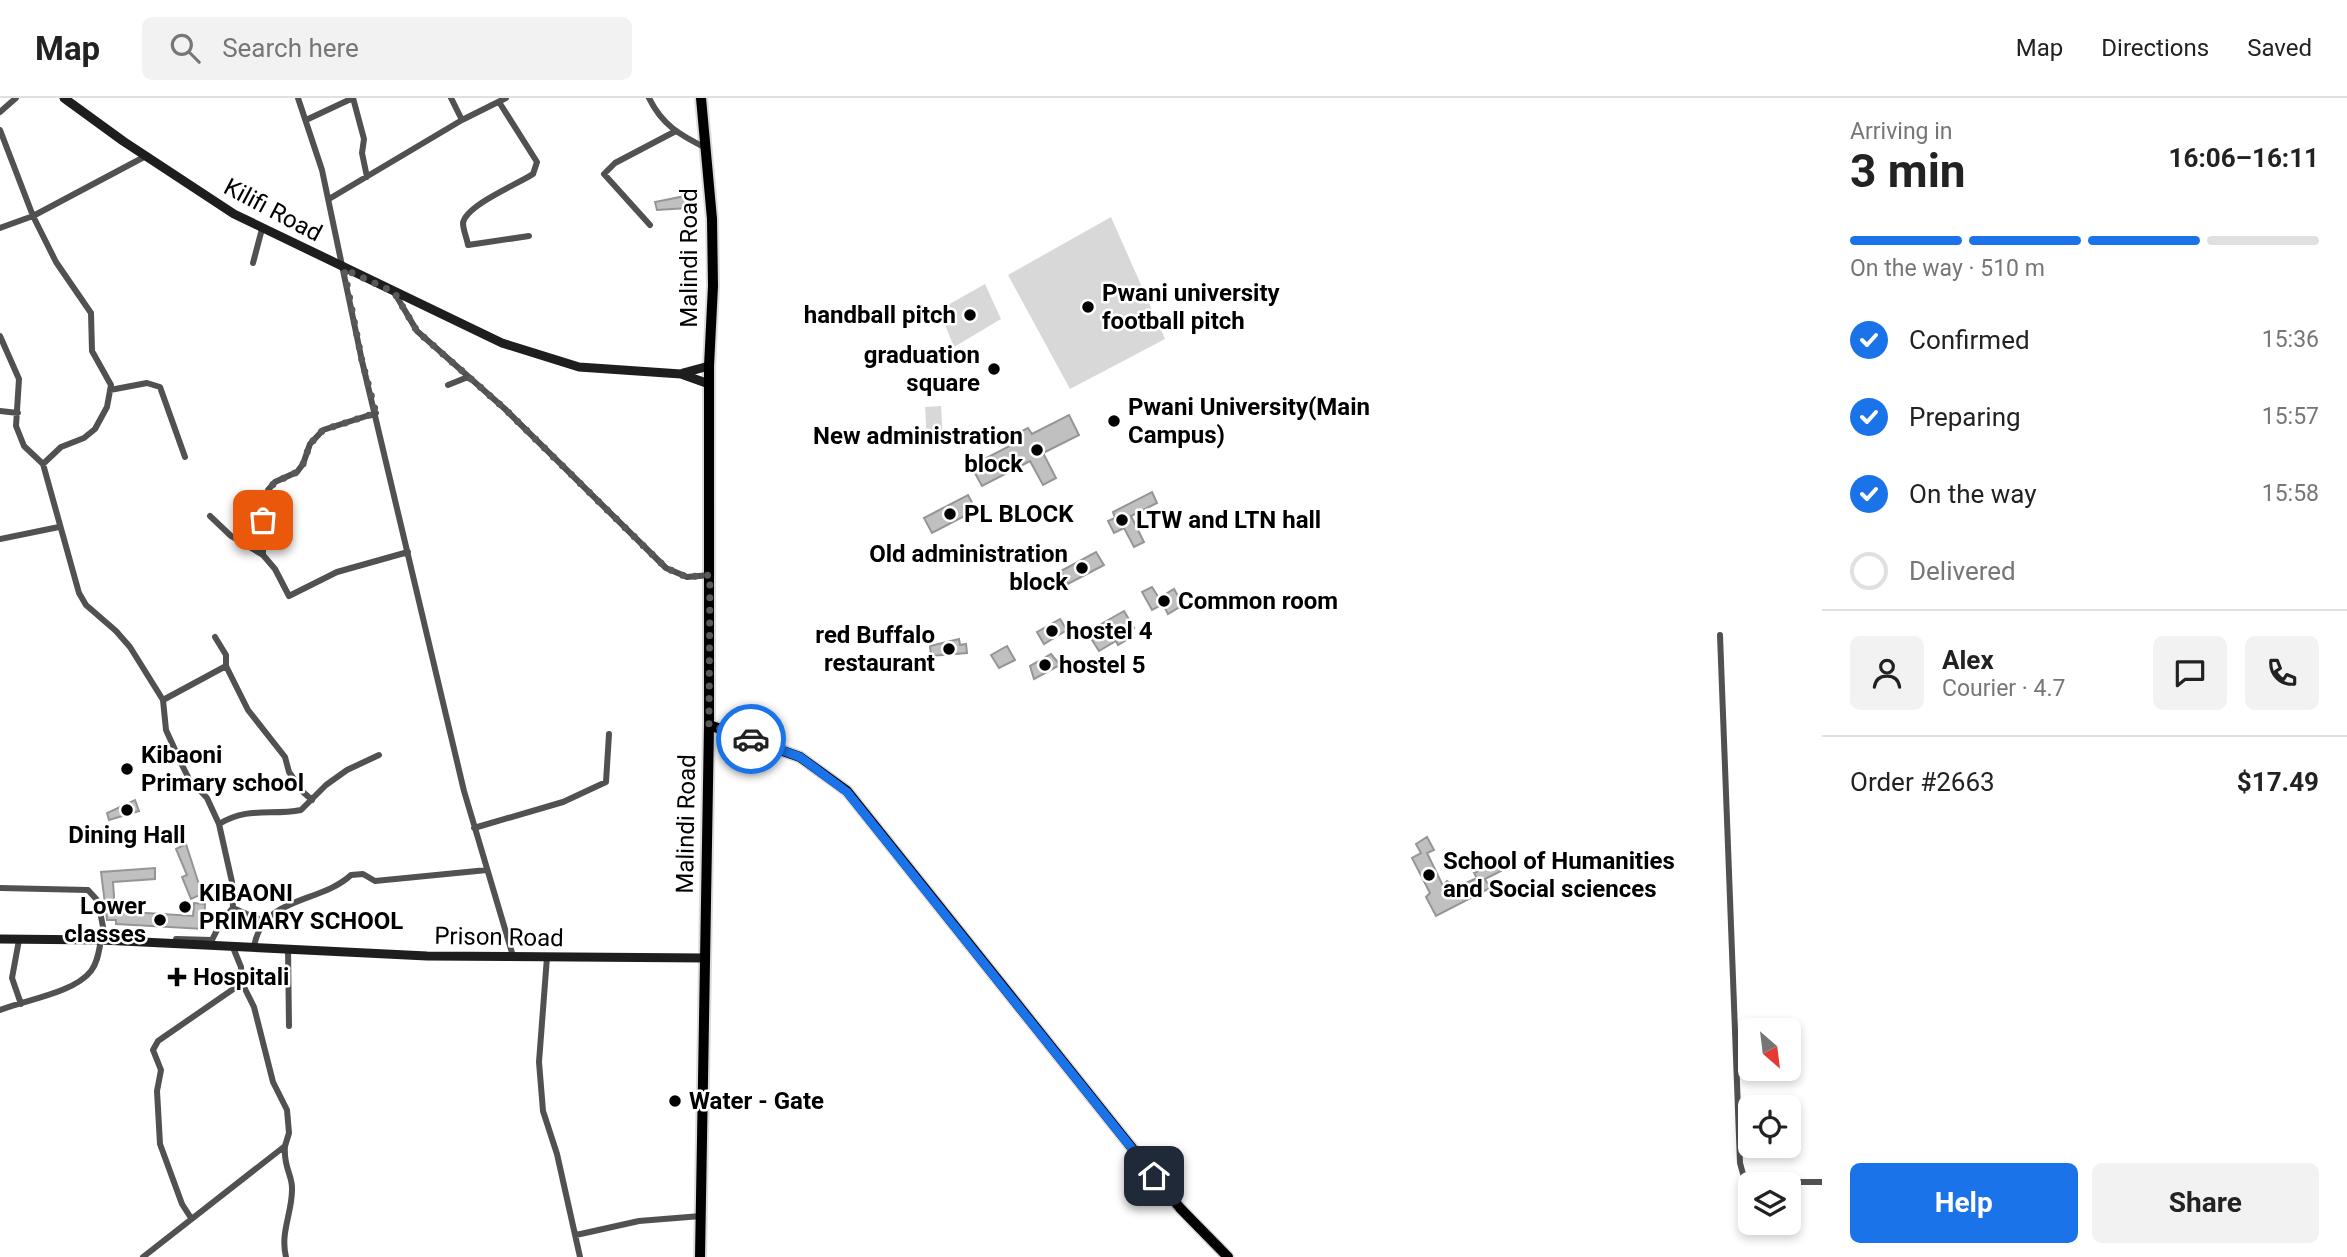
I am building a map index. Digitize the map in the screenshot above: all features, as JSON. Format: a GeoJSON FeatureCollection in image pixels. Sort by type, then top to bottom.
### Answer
{"type":"FeatureCollection","features":[{"type":"Feature","properties":{"kind":"highway","name":"Malindi Road"},"geometry":{"type":"LineString","coordinates":[[700,1257],[709,725],[709,366],[713,286],[707,149],[701,98]]}},
{"type":"Feature","properties":{"kind":"main road"},"geometry":{"type":"LineString","coordinates":[[709,725],[800,757],[847,792],[1180,1208],[1227,1257]]}},
{"type":"Feature","properties":{"kind":"street"},"geometry":{"type":"LineString","coordinates":[[0,112],[16,98]]}},
{"type":"Feature","properties":{"kind":"street","name":"Kilifi Road"},"geometry":{"type":"LineString","coordinates":[[64,98],[227,210],[344,269],[502,343],[556,362],[598,369],[681,373],[709,366]]}},
{"type":"Feature","properties":{"kind":"street"},"geometry":{"type":"LineString","coordinates":[[298,98],[329,199],[362,361],[474,828],[513,957]]}},
{"type":"Feature","properties":{"kind":"street"},"geometry":{"type":"LineString","coordinates":[[306,120],[353,98],[364,139],[362,153],[367,177]]}},
{"type":"Feature","properties":{"kind":"street"},"geometry":{"type":"LineString","coordinates":[[451,98],[462,120]]}},
{"type":"Feature","properties":{"kind":"street"},"geometry":{"type":"LineString","coordinates":[[649,98],[659,117],[674,132],[707,149]]}},
{"type":"Feature","properties":{"kind":"street"},"geometry":{"type":"LineString","coordinates":[[329,199],[462,120],[502,100],[537,162],[537,169],[467,214],[464,230],[468,245],[529,236]]}},
{"type":"Feature","properties":{"kind":"street"},"geometry":{"type":"LineString","coordinates":[[0,130],[33,216],[56,262],[92,313],[90,343],[110,390],[104,413],[91,434],[61,447],[43,464]]}},
{"type":"Feature","properties":{"kind":"street"},"geometry":{"type":"LineString","coordinates":[[650,225],[604,174],[615,163],[674,132]]}},
{"type":"Feature","properties":{"kind":"street"},"geometry":{"type":"LineString","coordinates":[[0,228],[33,216],[146,156]]}},
{"type":"Feature","properties":{"kind":"street"},"geometry":{"type":"LineString","coordinates":[[253,263],[262,229]]}},
{"type":"Feature","properties":{"kind":"street"},"geometry":{"type":"LineString","coordinates":[[394,292],[417,331],[556,458],[671,572],[687,577],[710,575]]}},
{"type":"Feature","properties":{"kind":"street"},"geometry":{"type":"LineString","coordinates":[[0,335],[19,379],[16,426],[24,446],[43,464],[79,593],[86,606],[123,639],[163,700],[166,730],[182,765],[196,788],[207,798],[219,824],[232,882],[233,908],[222,920],[212,940],[134,937],[104,932],[97,901],[88,890],[0,888]]}},
{"type":"Feature","properties":{"kind":"street","name":"Kilifi Road"},"geometry":{"type":"LineString","coordinates":[[681,373],[709,384]]}},
{"type":"Feature","properties":{"kind":"street"},"geometry":{"type":"LineString","coordinates":[[448,385],[468,377]]}},
{"type":"Feature","properties":{"kind":"street"},"geometry":{"type":"LineString","coordinates":[[110,390],[147,383],[160,387],[185,457]]}},
{"type":"Feature","properties":{"kind":"street"},"geometry":{"type":"LineString","coordinates":[[0,411],[18,413]]}},
{"type":"Feature","properties":{"kind":"street"},"geometry":{"type":"LineString","coordinates":[[263,555],[263,514],[268,490],[275,482],[297,472],[310,444],[323,430],[376,413]]}},
{"type":"Feature","properties":{"kind":"street"},"geometry":{"type":"LineString","coordinates":[[210,516],[230,536],[263,555],[273,566],[289,596],[338,572],[408,552]]}},
{"type":"Feature","properties":{"kind":"street"},"geometry":{"type":"LineString","coordinates":[[0,539],[59,527]]}},
{"type":"Feature","properties":{"kind":"street"},"geometry":{"type":"LineString","coordinates":[[1720,635],[1741,1163],[1744,1174],[1754,1182],[1822,1182]]}},
{"type":"Feature","properties":{"kind":"street"},"geometry":{"type":"LineString","coordinates":[[215,637],[226,656],[226,666],[248,710],[285,757],[289,772],[312,800]]}},
{"type":"Feature","properties":{"kind":"street"},"geometry":{"type":"LineString","coordinates":[[163,700],[226,666]]}},
{"type":"Feature","properties":{"kind":"street"},"geometry":{"type":"LineString","coordinates":[[474,828],[562,802],[606,782],[609,734]]}},
{"type":"Feature","properties":{"kind":"street"},"geometry":{"type":"LineString","coordinates":[[219,824],[235,814],[301,810],[326,785],[347,770],[379,755]]}},
{"type":"Feature","properties":{"kind":"street"},"geometry":{"type":"LineString","coordinates":[[254,947],[257,927],[262,921],[283,908],[342,884],[351,875],[363,874],[375,881],[487,870]]}},
{"type":"Feature","properties":{"kind":"street"},"geometry":{"type":"LineString","coordinates":[[233,908],[262,921]]}},
{"type":"Feature","properties":{"kind":"street","name":"Prison Road"},"geometry":{"type":"LineString","coordinates":[[0,939],[232,945],[426,956],[705,958]]}},
{"type":"Feature","properties":{"kind":"street"},"geometry":{"type":"LineString","coordinates":[[19,940],[12,978],[21,1004]]}},
{"type":"Feature","properties":{"kind":"street"},"geometry":{"type":"LineString","coordinates":[[0,1010],[21,1004],[88,975],[97,959],[101,940]]}},
{"type":"Feature","properties":{"kind":"street"},"geometry":{"type":"LineString","coordinates":[[232,945],[241,967],[242,983],[254,1007],[272,1082],[287,1110],[289,1133],[285,1146],[285,1169],[292,1191],[284,1236],[286,1257]]}},
{"type":"Feature","properties":{"kind":"street"},"geometry":{"type":"LineString","coordinates":[[288,948],[289,1026]]}},
{"type":"Feature","properties":{"kind":"street"},"geometry":{"type":"LineString","coordinates":[[547,957],[540,1009],[540,1089],[543,1111],[557,1154],[580,1257]]}},
{"type":"Feature","properties":{"kind":"street"},"geometry":{"type":"LineString","coordinates":[[191,1218],[182,1204],[159,1144],[157,1091],[161,1070],[153,1050],[158,1041],[242,983]]}},
{"type":"Feature","properties":{"kind":"street"},"geometry":{"type":"LineString","coordinates":[[144,1257],[191,1218],[228,1194],[285,1146]]}},
{"type":"Feature","properties":{"kind":"street"},"geometry":{"type":"LineString","coordinates":[[576,1235],[639,1221],[701,1216]]}},
{"type":"Feature","properties":{"kind":"shaded area","name":"Pwani university football pitch"},"geometry":{"type":"Polygon","coordinates":[[[1111,217],[1165,339],[1070,389],[1008,275],[1111,217]]]}},
{"type":"Feature","properties":{"kind":"shaded area","name":"handball pitch"},"geometry":{"type":"Polygon","coordinates":[[[985,284],[1001,319],[954,347],[939,310],[985,284]]]}},
{"type":"Feature","properties":{"kind":"shaded area"},"geometry":{"type":"Polygon","coordinates":[[[941,406],[943,440],[927,442],[925,407],[941,406]]]}},
{"type":"Feature","properties":{"kind":"building"},"geometry":{"type":"Polygon","coordinates":[[[685,196],[688,208],[657,210],[655,202],[685,196]]]}},
{"type":"Feature","properties":{"kind":"building","name":"New administration block"},"geometry":{"type":"Polygon","coordinates":[[[1069,415],[1079,435],[1043,453],[1056,478],[1043,485],[1030,461],[982,486],[971,466],[1021,440],[1018,433],[1028,428],[1032,434],[1069,415]]]}},
{"type":"Feature","properties":{"kind":"building","name":"LTW and LTN hall"},"geometry":{"type":"Polygon","coordinates":[[[1152,492],[1157,503],[1131,516],[1144,542],[1134,547],[1124,528],[1114,533],[1108,521],[1115,518],[1113,512],[1152,492]]]}},
{"type":"Feature","properties":{"kind":"building","name":"PL BLOCK"},"geometry":{"type":"Polygon","coordinates":[[[968,495],[976,510],[932,533],[924,518],[968,495]]]}},
{"type":"Feature","properties":{"kind":"building","name":"Old administration block"},"geometry":{"type":"Polygon","coordinates":[[[1096,552],[1104,565],[1068,584],[1061,571],[1096,552]]]}},
{"type":"Feature","properties":{"kind":"building","name":"Common room"},"geometry":{"type":"Polygon","coordinates":[[[1152,587],[1159,598],[1174,589],[1183,605],[1168,614],[1163,604],[1152,610],[1142,592],[1152,587]]]}},
{"type":"Feature","properties":{"kind":"building"},"geometry":{"type":"Polygon","coordinates":[[[1124,611],[1134,628],[1124,634],[1128,639],[1118,645],[1116,641],[1099,651],[1087,632],[1124,611]]]}},
{"type":"Feature","properties":{"kind":"building","name":"hostel 4"},"geometry":{"type":"Polygon","coordinates":[[[1060,619],[1067,630],[1044,644],[1037,632],[1060,619]]]}},
{"type":"Feature","properties":{"kind":"building","name":"red Buffalo restaurant"},"geometry":{"type":"Polygon","coordinates":[[[959,639],[960,645],[966,644],[967,653],[931,656],[930,646],[959,639]]]}},
{"type":"Feature","properties":{"kind":"building"},"geometry":{"type":"Polygon","coordinates":[[[1007,646],[1015,660],[999,668],[991,655],[1007,646]]]}},
{"type":"Feature","properties":{"kind":"building","name":"hostel 5"},"geometry":{"type":"Polygon","coordinates":[[[1051,654],[1060,665],[1034,679],[1030,666],[1051,654]]]}},
{"type":"Feature","properties":{"kind":"building","name":"Dining Hall"},"geometry":{"type":"Polygon","coordinates":[[[135,800],[139,811],[109,820],[107,813],[135,800]]]}},
{"type":"Feature","properties":{"kind":"building","name":"School of Humanities and Social sciences"},"geometry":{"type":"Polygon","coordinates":[[[1427,837],[1434,850],[1427,853],[1443,886],[1447,881],[1457,887],[1477,878],[1474,873],[1485,868],[1483,863],[1498,857],[1501,871],[1485,879],[1490,888],[1436,916],[1426,897],[1430,893],[1412,858],[1421,853],[1416,844],[1427,837]]]}},
{"type":"Feature","properties":{"kind":"building"},"geometry":{"type":"Polygon","coordinates":[[[186,844],[202,894],[191,899],[182,877],[187,875],[176,849],[186,844]]]}},
{"type":"Feature","properties":{"kind":"building"},"geometry":{"type":"Polygon","coordinates":[[[155,868],[155,879],[113,882],[115,911],[193,916],[194,903],[205,904],[204,929],[116,924],[116,920],[107,920],[101,872],[155,868]]]}},
{"type":"Feature","properties":{"kind":"way so far"},"geometry":{"type":"LineString","coordinates":[[263,520],[268,490],[279,479],[297,472],[317,435],[330,426],[376,413],[362,361],[344,269],[394,292],[417,331],[505,409],[666,568],[687,577],[710,575],[709,725],[751,739]]}},
{"type":"Feature","properties":{"kind":"place","name":"Pwani university football pitch"},"geometry":{"type":"Point","coordinates":[1088,307]}},
{"type":"Feature","properties":{"kind":"place","name":"handball pitch"},"geometry":{"type":"Point","coordinates":[970,315]}},
{"type":"Feature","properties":{"kind":"place","name":"graduation square"},"geometry":{"type":"Point","coordinates":[994,369]}},
{"type":"Feature","properties":{"kind":"place","name":"Pwani University(Main Campus)"},"geometry":{"type":"Point","coordinates":[1114,421]}},
{"type":"Feature","properties":{"kind":"place","name":"New administration block"},"geometry":{"type":"Point","coordinates":[1037,450]}},
{"type":"Feature","properties":{"kind":"place","name":"PL BLOCK"},"geometry":{"type":"Point","coordinates":[950,514]}},
{"type":"Feature","properties":{"kind":"place","name":"LTW and LTN hall"},"geometry":{"type":"Point","coordinates":[1122,520]}},
{"type":"Feature","properties":{"kind":"place","name":"Old administration block"},"geometry":{"type":"Point","coordinates":[1082,568]}},
{"type":"Feature","properties":{"kind":"place","name":"Common room"},"geometry":{"type":"Point","coordinates":[1164,601]}},
{"type":"Feature","properties":{"kind":"place","name":"hostel 4"},"geometry":{"type":"Point","coordinates":[1052,631]}},
{"type":"Feature","properties":{"kind":"place","name":"red Buffalo restaurant"},"geometry":{"type":"Point","coordinates":[949,649]}},
{"type":"Feature","properties":{"kind":"place","name":"hostel 5"},"geometry":{"type":"Point","coordinates":[1045,665]}},
{"type":"Feature","properties":{"kind":"place","name":"Kibaoni Primary school"},"geometry":{"type":"Point","coordinates":[127,769]}},
{"type":"Feature","properties":{"kind":"place","name":"Dining Hall"},"geometry":{"type":"Point","coordinates":[127,810]}},
{"type":"Feature","properties":{"kind":"place","name":"School of Humanities and Social sciences"},"geometry":{"type":"Point","coordinates":[1429,875]}},
{"type":"Feature","properties":{"kind":"place","name":"KIBAONI PRIMARY SCHOOL"},"geometry":{"type":"Point","coordinates":[185,907]}},
{"type":"Feature","properties":{"kind":"place","name":"Lower classes"},"geometry":{"type":"Point","coordinates":[160,920]}},
{"type":"Feature","properties":{"kind":"place","name":"Hospitali"},"geometry":{"type":"Point","coordinates":[177,977]}},
{"type":"Feature","properties":{"kind":"place","name":"Water - Gate"},"geometry":{"type":"Point","coordinates":[675,1101]}},
{"type":"Feature","properties":{"kind":"route"},"geometry":{"type":"LineString","coordinates":[[751,739],[812,764],[847,792],[866,812],[1154,1176]]}}]}
